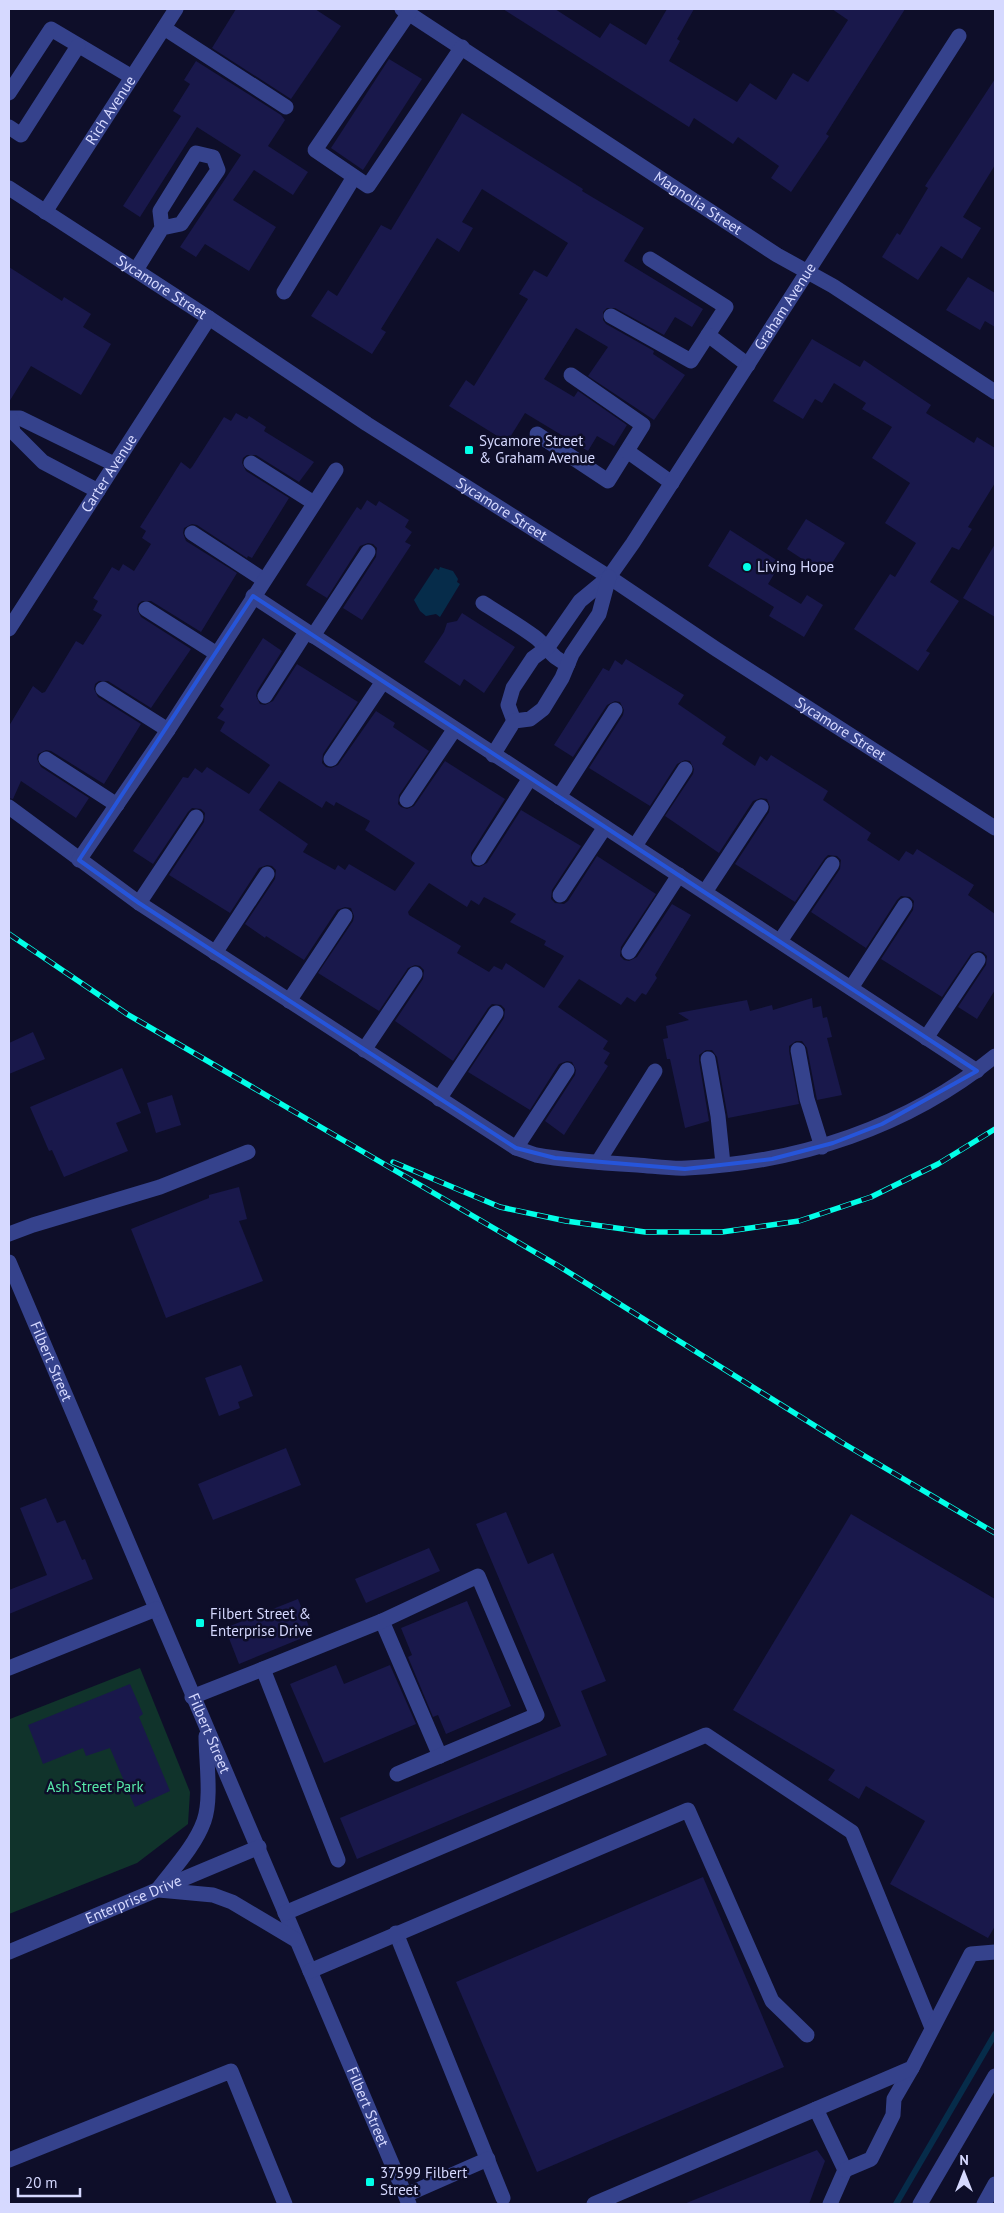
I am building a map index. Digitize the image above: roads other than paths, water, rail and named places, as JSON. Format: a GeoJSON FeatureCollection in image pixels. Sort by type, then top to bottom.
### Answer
{"type":"FeatureCollection","features":[{"type":"Feature","properties":{"kind":"street","name":"Rich Avenue"},"geometry":{"type":"LineString","coordinates":[[45,212],[176,9]]}},
{"type":"Feature","properties":{"kind":"street"},"geometry":{"type":"LineString","coordinates":[[406,11],[315,150],[354,177],[368,186],[462,48]]}},
{"type":"Feature","properties":{"kind":"street","name":"Magnolia Street"},"geometry":{"type":"LineString","coordinates":[[406,11],[778,255],[808,271],[995,392]]}},
{"type":"Feature","properties":{"kind":"street"},"geometry":{"type":"LineString","coordinates":[[164,28],[286,107]]}},
{"type":"Feature","properties":{"kind":"street"},"geometry":{"type":"LineString","coordinates":[[9,93],[51,29],[132,77]]}},
{"type":"Feature","properties":{"kind":"street","name":"Graham Avenue"},"geometry":{"type":"LineString","coordinates":[[609,577],[672,483],[959,36]]}},
{"type":"Feature","properties":{"kind":"street"},"geometry":{"type":"LineString","coordinates":[[9,127],[21,135],[78,46]]}},
{"type":"Feature","properties":{"kind":"street"},"geometry":{"type":"LineString","coordinates":[[136,270],[162,228],[160,211],[196,153],[213,157],[218,170],[181,224],[162,228]]}},
{"type":"Feature","properties":{"kind":"street"},"geometry":{"type":"LineString","coordinates":[[284,292],[354,177]]}},
{"type":"Feature","properties":{"kind":"street","name":"Sycamore Street"},"geometry":{"type":"LineString","coordinates":[[9,188],[209,318],[367,424],[609,577],[716,649],[995,828]]}},
{"type":"Feature","properties":{"kind":"street"},"geometry":{"type":"LineString","coordinates":[[611,316],[690,361],[708,335],[726,307],[650,259]]}},
{"type":"Feature","properties":{"kind":"street","name":"Carter Avenue"},"geometry":{"type":"LineString","coordinates":[[9,629],[209,318]]}},
{"type":"Feature","properties":{"kind":"street"},"geometry":{"type":"LineString","coordinates":[[708,335],[748,365]]}},
{"type":"Feature","properties":{"kind":"street"},"geometry":{"type":"LineString","coordinates":[[538,434],[608,481],[643,425],[572,375]]}},
{"type":"Feature","properties":{"kind":"street"},"geometry":{"type":"LineString","coordinates":[[98,491],[43,462],[13,432],[10,419],[20,418],[114,464]]}},
{"type":"Feature","properties":{"kind":"street"},"geometry":{"type":"LineString","coordinates":[[627,451],[672,483]]}},
{"type":"Feature","properties":{"kind":"street"},"geometry":{"type":"LineString","coordinates":[[251,463],[314,503]]}},
{"type":"Feature","properties":{"kind":"street"},"geometry":{"type":"LineString","coordinates":[[79,860],[168,730],[336,470]]}},
{"type":"Feature","properties":{"kind":"street"},"geometry":{"type":"LineString","coordinates":[[192,533],[264,580]]}},
{"type":"Feature","properties":{"kind":"street"},"geometry":{"type":"LineString","coordinates":[[265,696],[368,552]]}},
{"type":"Feature","properties":{"kind":"street"},"geometry":{"type":"LineString","coordinates":[[514,721],[508,705],[513,688],[533,658],[548,647],[580,601],[609,577]]}},
{"type":"Feature","properties":{"kind":"street"},"geometry":{"type":"LineString","coordinates":[[514,721],[530,719],[543,709],[599,614],[609,577]]}},
{"type":"Feature","properties":{"kind":"street"},"geometry":{"type":"LineString","coordinates":[[253,596],[382,683],[560,797],[977,1071]]}},
{"type":"Feature","properties":{"kind":"street"},"geometry":{"type":"LineString","coordinates":[[483,603],[548,647],[557,660],[568,664]]}},
{"type":"Feature","properties":{"kind":"street"},"geometry":{"type":"LineString","coordinates":[[146,608],[217,654]]}},
{"type":"Feature","properties":{"kind":"street"},"geometry":{"type":"LineString","coordinates":[[332,759],[382,683]]}},
{"type":"Feature","properties":{"kind":"street"},"geometry":{"type":"LineString","coordinates":[[103,689],[168,730]]}},
{"type":"Feature","properties":{"kind":"street"},"geometry":{"type":"LineString","coordinates":[[560,797],[615,710]]}},
{"type":"Feature","properties":{"kind":"street"},"geometry":{"type":"LineString","coordinates":[[493,755],[514,721]]}},
{"type":"Feature","properties":{"kind":"street"},"geometry":{"type":"LineString","coordinates":[[407,800],[454,730]]}},
{"type":"Feature","properties":{"kind":"street"},"geometry":{"type":"LineString","coordinates":[[46,759],[117,804]]}},
{"type":"Feature","properties":{"kind":"street"},"geometry":{"type":"LineString","coordinates":[[635,846],[685,768]]}},
{"type":"Feature","properties":{"kind":"street"},"geometry":{"type":"LineString","coordinates":[[479,858],[530,778]]}},
{"type":"Feature","properties":{"kind":"street"},"geometry":{"type":"LineString","coordinates":[[9,806],[138,903],[439,1099],[516,1148],[555,1158],[685,1169],[772,1160],[822,1146],[882,1124],[938,1096],[977,1071],[995,1056]]}},
{"type":"Feature","properties":{"kind":"street"},"geometry":{"type":"LineString","coordinates":[[705,892],[761,807]]}},
{"type":"Feature","properties":{"kind":"street"},"geometry":{"type":"LineString","coordinates":[[138,903],[196,817]]}},
{"type":"Feature","properties":{"kind":"street"},"geometry":{"type":"LineString","coordinates":[[560,894],[605,827]]}},
{"type":"Feature","properties":{"kind":"street"},"geometry":{"type":"LineString","coordinates":[[780,941],[832,864]]}},
{"type":"Feature","properties":{"kind":"street"},"geometry":{"type":"LineString","coordinates":[[215,953],[267,874]]}},
{"type":"Feature","properties":{"kind":"street"},"geometry":{"type":"LineString","coordinates":[[629,952],[679,875]]}},
{"type":"Feature","properties":{"kind":"street"},"geometry":{"type":"LineString","coordinates":[[851,988],[905,905]]}},
{"type":"Feature","properties":{"kind":"street"},"geometry":{"type":"LineString","coordinates":[[289,1001],[345,916]]}},
{"type":"Feature","properties":{"kind":"street"},"geometry":{"type":"LineString","coordinates":[[926,1038],[978,960]]}},
{"type":"Feature","properties":{"kind":"street"},"geometry":{"type":"LineString","coordinates":[[364,1050],[415,974]]}},
{"type":"Feature","properties":{"kind":"street"},"geometry":{"type":"LineString","coordinates":[[439,1099],[496,1013]]}},
{"type":"Feature","properties":{"kind":"street"},"geometry":{"type":"LineString","coordinates":[[798,1050],[807,1099],[822,1146]]}},
{"type":"Feature","properties":{"kind":"street"},"geometry":{"type":"LineString","coordinates":[[708,1059],[718,1116],[723,1164]]}},
{"type":"Feature","properties":{"kind":"street"},"geometry":{"type":"LineString","coordinates":[[516,1148],[567,1070]]}},
{"type":"Feature","properties":{"kind":"street"},"geometry":{"type":"LineString","coordinates":[[598,1162],[654,1071]]}},
{"type":"Feature","properties":{"kind":"street"},"geometry":{"type":"LineString","coordinates":[[9,1234],[160,1187],[248,1152]]}},
{"type":"Feature","properties":{"kind":"street","name":"Filbert Street"},"geometry":{"type":"LineString","coordinates":[[9,1262],[192,1697],[259,1847],[296,1940],[408,2200]]}},
{"type":"Feature","properties":{"kind":"street"},"geometry":{"type":"LineString","coordinates":[[192,1697],[382,1621],[478,1576],[537,1715],[397,1774]]}},
{"type":"Feature","properties":{"kind":"street"},"geometry":{"type":"LineString","coordinates":[[9,1668],[156,1609]]}},
{"type":"Feature","properties":{"kind":"street"},"geometry":{"type":"LineString","coordinates":[[382,1621],[440,1756]]}},
{"type":"Feature","properties":{"kind":"street"},"geometry":{"type":"LineString","coordinates":[[263,1670],[338,1860]]}},
{"type":"Feature","properties":{"kind":"street"},"geometry":{"type":"LineString","coordinates":[[157,1890],[192,1844],[204,1821],[207,1794],[206,1728]]}},
{"type":"Feature","properties":{"kind":"street"},"geometry":{"type":"LineString","coordinates":[[285,1913],[706,1735],[852,1832],[932,2028]]}},
{"type":"Feature","properties":{"kind":"street"},"geometry":{"type":"LineString","coordinates":[[310,1971],[688,1810],[772,2001],[807,2034]]}},
{"type":"Feature","properties":{"kind":"street","name":"Enterprise Drive"},"geometry":{"type":"LineString","coordinates":[[9,1952],[259,1847]]}},
{"type":"Feature","properties":{"kind":"street"},"geometry":{"type":"LineString","coordinates":[[157,1890],[213,1895],[232,1902],[296,1940]]}},
{"type":"Feature","properties":{"kind":"street"},"geometry":{"type":"LineString","coordinates":[[396,1933],[503,2198]]}},
{"type":"Feature","properties":{"kind":"street"},"geometry":{"type":"LineString","coordinates":[[830,2204],[845,2170],[871,2159],[893,2115],[894,2099],[971,1954],[995,1952]]}},
{"type":"Feature","properties":{"kind":"street"},"geometry":{"type":"LineString","coordinates":[[594,2204],[912,2068]]}},
{"type":"Feature","properties":{"kind":"street"},"geometry":{"type":"LineString","coordinates":[[9,2160],[230,2070],[286,2204]]}},
{"type":"Feature","properties":{"kind":"street"},"geometry":{"type":"LineString","coordinates":[[920,2204],[995,2076]]}},
{"type":"Feature","properties":{"kind":"street"},"geometry":{"type":"LineString","coordinates":[[816,2109],[845,2170]]}},
{"type":"Feature","properties":{"kind":"street"},"geometry":{"type":"LineString","coordinates":[[408,2200],[488,2159]]}},
{"type":"Feature","properties":{"kind":"street"},"geometry":{"type":"LineString","coordinates":[[984,2204],[995,2184]]}},
{"type":"Feature","properties":{"kind":"water"},"geometry":{"type":"Polygon","coordinates":[[[440,567],[453,571],[458,579],[457,582],[460,584],[440,617],[436,614],[426,616],[420,611],[414,600],[435,568],[439,570],[440,567]]]}},
{"type":"Feature","properties":{"kind":"waterway"},"geometry":{"type":"LineString","coordinates":[[896,2204],[995,2034]]}},
{"type":"Feature","properties":{"kind":"railway"},"geometry":{"type":"LineString","coordinates":[[9,934],[127,1014],[557,1265],[841,1442],[995,1533]]}},
{"type":"Feature","properties":{"kind":"railway"},"geometry":{"type":"LineString","coordinates":[[393,1162],[500,1207],[566,1221],[645,1232],[722,1232],[799,1221],[871,1197],[938,1164],[995,1129]]}},
{"type":"Feature","properties":{"kind":"place","name":"Sycamore Street & Graham Avenue"},"geometry":{"type":"Point","coordinates":[469,450]}},
{"type":"Feature","properties":{"kind":"place","name":"Living Hope"},"geometry":{"type":"Point","coordinates":[747,567]}},
{"type":"Feature","properties":{"kind":"place","name":"Filbert Street & Enterprise Drive"},"geometry":{"type":"Point","coordinates":[200,1623]}},
{"type":"Feature","properties":{"kind":"place","name":"37599 Filbert Street"},"geometry":{"type":"Point","coordinates":[370,2182]}},
{"type":"Feature","properties":{"kind":"park label","name":"Ash Street Park"},"geometry":{"type":"Point","coordinates":[95,1787]}}]}
